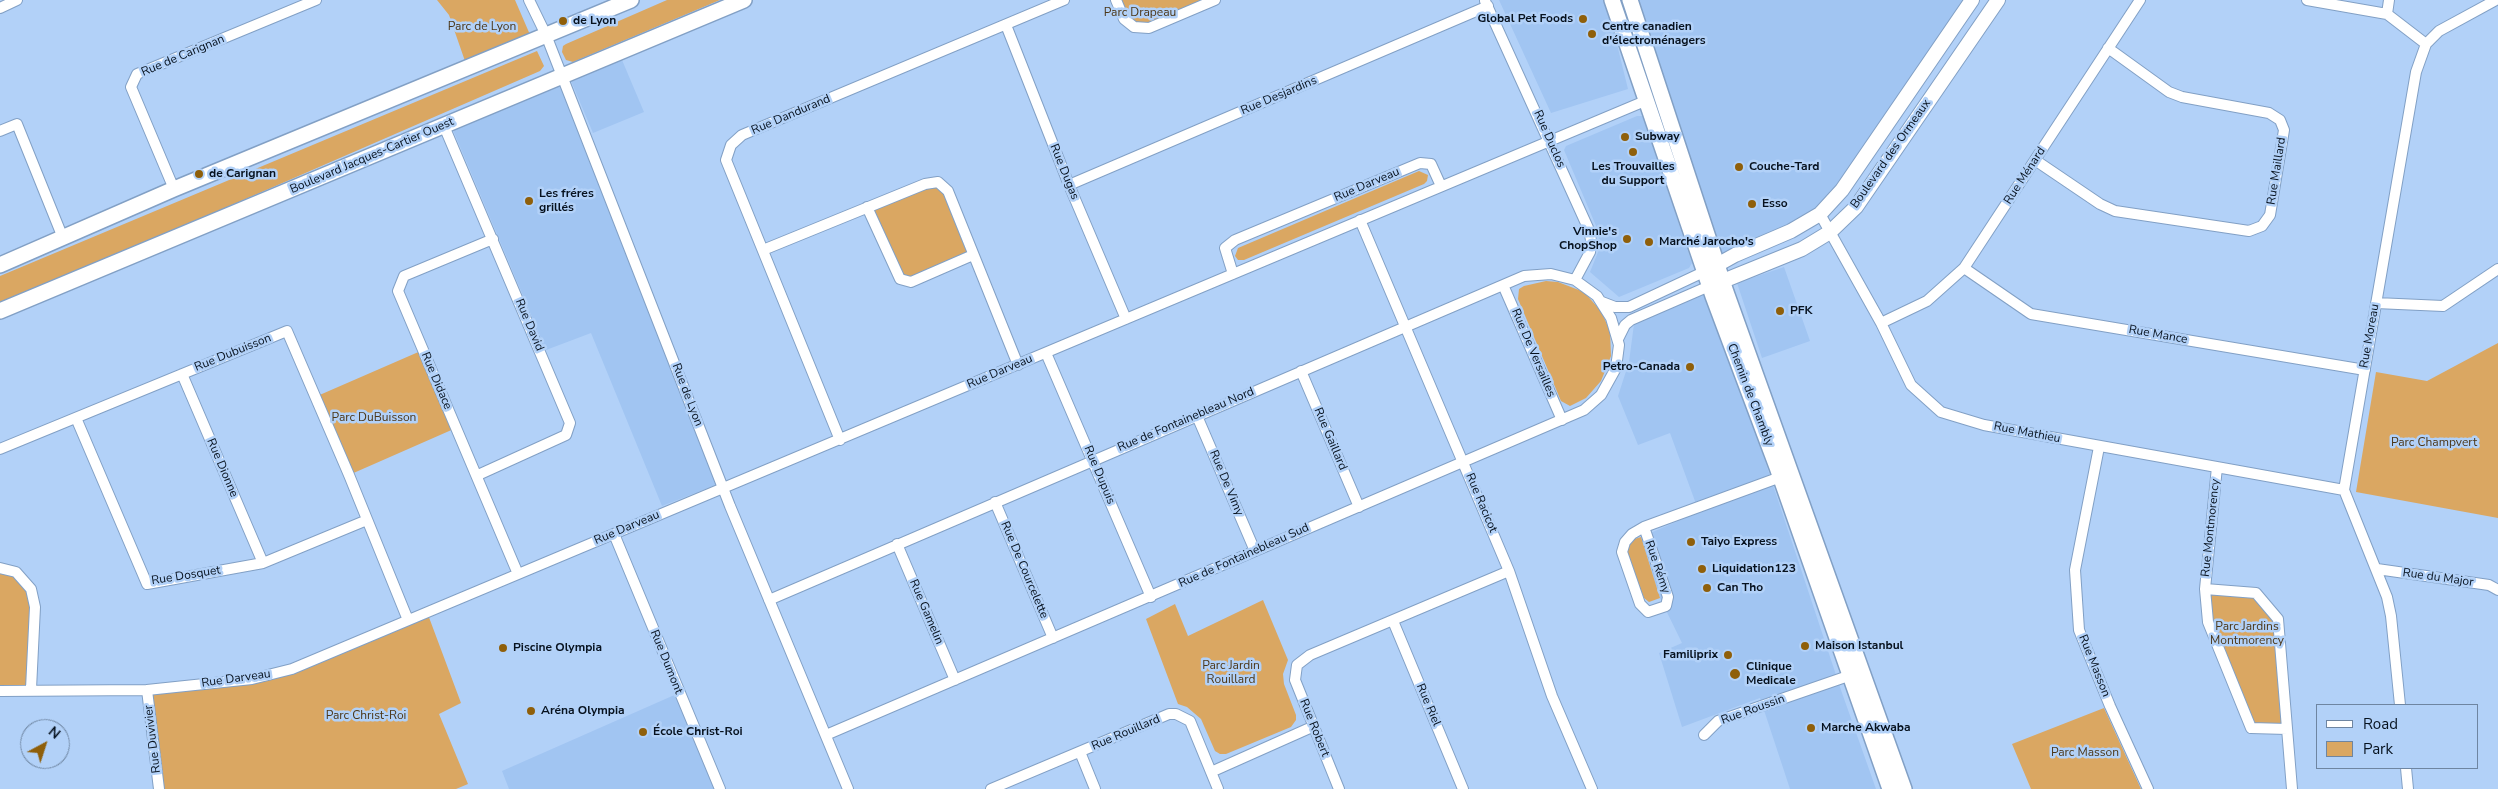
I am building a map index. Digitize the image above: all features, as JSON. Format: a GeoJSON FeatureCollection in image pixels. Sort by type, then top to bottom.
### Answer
{"type":"FeatureCollection","features":[{"type":"Feature","properties":{"kind":"main road"},"geometry":{"type":"LineString","coordinates":[[0,265],[174,189],[631,0]]}},
{"type":"Feature","properties":{"kind":"main road","name":"Boulevard Jacques-Cartier Ouest"},"geometry":{"type":"LineString","coordinates":[[0,311],[744,0]]}},
{"type":"Feature","properties":{"kind":"main road","name":"Chemin de Chambly"},"geometry":{"type":"LineString","coordinates":[[1612,0],[1645,101],[1711,268]]}},
{"type":"Feature","properties":{"kind":"main road","name":"Chemin de Chambly"},"geometry":{"type":"LineString","coordinates":[[1630,0],[1716,284],[1856,674],[1890,789]]}},
{"type":"Feature","properties":{"kind":"main road","name":"Chemin de Chambly"},"geometry":{"type":"LineString","coordinates":[[1856,674],[1904,789]]}},
{"type":"Feature","properties":{"kind":"street"},"geometry":{"type":"LineString","coordinates":[[0,8],[18,0]]}},
{"type":"Feature","properties":{"kind":"street","name":"Rue de Carignan"},"geometry":{"type":"LineString","coordinates":[[174,189],[131,87],[137,74],[316,0]]}},
{"type":"Feature","properties":{"kind":"street","name":"Rue de Lyon"},"geometry":{"type":"LineString","coordinates":[[529,0],[546,35],[724,489],[826,735],[844,788]]}},
{"type":"Feature","properties":{"kind":"street","name":"Rue Dandurand"},"geometry":{"type":"LineString","coordinates":[[840,440],[726,160],[731,145],[742,135],[1064,0]]}},
{"type":"Feature","properties":{"kind":"street"},"geometry":{"type":"LineString","coordinates":[[1116,0],[1124,19],[1134,28],[1149,28],[1215,0]]}},
{"type":"Feature","properties":{"kind":"street","name":"Boulevard des Ormeaux"},"geometry":{"type":"LineString","coordinates":[[1711,268],[1735,255],[1791,231],[1820,214],[1842,190],[1972,0]]}},
{"type":"Feature","properties":{"kind":"street","name":"Boulevard des Ormeaux"},"geometry":{"type":"LineString","coordinates":[[1716,284],[1802,249],[1830,232],[1856,207],[1998,0]]}},
{"type":"Feature","properties":{"kind":"street","name":"Rue Ménard"},"geometry":{"type":"LineString","coordinates":[[1881,323],[1927,301],[1964,268],[2140,0]]}},
{"type":"Feature","properties":{"kind":"street"},"geometry":{"type":"LineString","coordinates":[[2307,0],[2387,14],[2426,44]]}},
{"type":"Feature","properties":{"kind":"street"},"geometry":{"type":"LineString","coordinates":[[2387,14],[2389,0]]}},
{"type":"Feature","properties":{"kind":"street","name":"Rue Moreau"},"geometry":{"type":"LineString","coordinates":[[2344,490],[2416,72],[2426,44],[2439,31],[2496,0]]}},
{"type":"Feature","properties":{"kind":"street","name":"Rue Duclos"},"geometry":{"type":"LineString","coordinates":[[1486,3],[1550,140],[1590,234],[1590,252],[1575,280]]}},
{"type":"Feature","properties":{"kind":"street","name":"Rue Desjardins"},"geometry":{"type":"LineString","coordinates":[[1069,186],[1486,3]]}},
{"type":"Feature","properties":{"kind":"street","name":"Rue Dugas"},"geometry":{"type":"LineString","coordinates":[[1006,25],[1069,186],[1126,319]]}},
{"type":"Feature","properties":{"kind":"street","name":"Rue Maillard"},"geometry":{"type":"LineString","coordinates":[[2035,160],[2100,204],[2115,210],[2249,231],[2262,226],[2270,214],[2284,130],[2280,120],[2269,113],[2182,97],[2169,92],[2108,48]]}},
{"type":"Feature","properties":{"kind":"street","name":"Rue Darveau"},"geometry":{"type":"LineString","coordinates":[[0,690],[147,690],[252,679],[292,669],[1645,101]]}},
{"type":"Feature","properties":{"kind":"street"},"geometry":{"type":"LineString","coordinates":[[0,131],[16,124],[63,238]]}},
{"type":"Feature","properties":{"kind":"street","name":"Rue David"},"geometry":{"type":"LineString","coordinates":[[444,126],[570,422],[566,435],[478,475]]}},
{"type":"Feature","properties":{"kind":"street","name":"Rue Darveau"},"geometry":{"type":"LineString","coordinates":[[1233,274],[1225,248],[1235,240],[1420,163],[1431,164],[1441,186]]}},
{"type":"Feature","properties":{"kind":"street"},"geometry":{"type":"LineString","coordinates":[[763,250],[925,184],[938,182],[948,190],[1018,364]]}},
{"type":"Feature","properties":{"kind":"street"},"geometry":{"type":"LineString","coordinates":[[867,207],[900,279],[911,282],[973,255]]}},
{"type":"Feature","properties":{"kind":"street","name":"Rue Mathieu"},"geometry":{"type":"LineString","coordinates":[[1820,214],[1881,323],[1911,384],[1940,412],[1984,425],[2344,490]]}},
{"type":"Feature","properties":{"kind":"street","name":"Rue Racicot"},"geometry":{"type":"LineString","coordinates":[[1360,220],[1509,571],[1552,696],[1592,789]]}},
{"type":"Feature","properties":{"kind":"street","name":"Rue Didace"},"geometry":{"type":"LineString","coordinates":[[493,239],[404,276],[398,291],[478,475],[518,574]]}},
{"type":"Feature","properties":{"kind":"street"},"geometry":{"type":"LineString","coordinates":[[1602,302],[1615,308],[1629,307],[1711,268]]}},
{"type":"Feature","properties":{"kind":"street","name":"Rue Mance"},"geometry":{"type":"LineString","coordinates":[[1964,268],[2031,314],[2364,370]]}},
{"type":"Feature","properties":{"kind":"street"},"geometry":{"type":"LineString","coordinates":[[2376,303],[2443,306],[2498,269]]}},
{"type":"Feature","properties":{"kind":"street","name":"Rue de Fontainebleau Nord"},"geometry":{"type":"LineString","coordinates":[[770,600],[1524,276],[1557,275],[1575,280],[1602,302]]}},
{"type":"Feature","properties":{"kind":"street"},"geometry":{"type":"LineString","coordinates":[[1618,339],[1625,325],[1631,320],[1716,284]]}},
{"type":"Feature","properties":{"kind":"street","name":"Rue De Versailles"},"geometry":{"type":"LineString","coordinates":[[1503,285],[1562,420]]}},
{"type":"Feature","properties":{"kind":"street"},"geometry":{"type":"LineString","coordinates":[[1602,302],[1611,318],[1618,339]]}},
{"type":"Feature","properties":{"kind":"street","name":"Rue Dubuisson"},"geometry":{"type":"LineString","coordinates":[[0,449],[287,331],[408,620]]}},
{"type":"Feature","properties":{"kind":"street","name":"Rue de Fontainebleau Sud"},"geometry":{"type":"LineString","coordinates":[[826,735],[1562,420],[1591,405],[1606,390],[1618,362],[1618,339]]}},
{"type":"Feature","properties":{"kind":"street","name":"Rue Dupuis"},"geometry":{"type":"LineString","coordinates":[[1046,353],[1151,597]]}},
{"type":"Feature","properties":{"kind":"street","name":"Rue Gaillard"},"geometry":{"type":"LineString","coordinates":[[1302,371],[1359,507]]}},
{"type":"Feature","properties":{"kind":"street","name":"Rue Dionne"},"geometry":{"type":"LineString","coordinates":[[182,374],[263,563]]}},
{"type":"Feature","properties":{"kind":"street","name":"Rue De Vimy"},"geometry":{"type":"LineString","coordinates":[[1197,416],[1255,551]]}},
{"type":"Feature","properties":{"kind":"street","name":"Rue Dosquet"},"geometry":{"type":"LineString","coordinates":[[76,418],[147,584],[263,563],[367,520]]}},
{"type":"Feature","properties":{"kind":"street","name":"Rue Masson"},"geometry":{"type":"LineString","coordinates":[[2099,447],[2075,570],[2080,630],[2110,706],[2148,789]]}},
{"type":"Feature","properties":{"kind":"street","name":"Rue Montmorency"},"geometry":{"type":"LineString","coordinates":[[2217,467],[2205,589],[2208,622],[2251,728],[2287,729]]}},
{"type":"Feature","properties":{"kind":"street","name":"Rue Rémy"},"geometry":{"type":"LineString","coordinates":[[1644,527],[1668,597],[1666,606],[1648,612],[1640,604],[1622,552],[1622,546],[1628,538],[1644,527],[1786,475]]}},
{"type":"Feature","properties":{"kind":"street"},"geometry":{"type":"LineString","coordinates":[[2344,490],[2377,569],[2391,616],[2400,704]]}},
{"type":"Feature","properties":{"kind":"street","name":"Rue De Courcelette"},"geometry":{"type":"LineString","coordinates":[[995,502],[1053,638]]}},
{"type":"Feature","properties":{"kind":"street","name":"Rue Dumont"},"geometry":{"type":"LineString","coordinates":[[614,534],[720,789]]}},
{"type":"Feature","properties":{"kind":"street","name":"Rue Gamelin"},"geometry":{"type":"LineString","coordinates":[[897,544],[955,680]]}},
{"type":"Feature","properties":{"kind":"street"},"geometry":{"type":"LineString","coordinates":[[0,568],[16,572],[31,589],[35,607],[32,689]]}},
{"type":"Feature","properties":{"kind":"street","name":"Rue du Major"},"geometry":{"type":"LineString","coordinates":[[2377,569],[2489,585],[2498,590]]}},
{"type":"Feature","properties":{"kind":"street"},"geometry":{"type":"LineString","coordinates":[[1393,621],[1509,571]]}},
{"type":"Feature","properties":{"kind":"street","name":"Rue Montmorency"},"geometry":{"type":"LineString","coordinates":[[2205,589],[2256,593],[2278,619],[2292,789]]}},
{"type":"Feature","properties":{"kind":"street","name":"Rue Robert"},"geometry":{"type":"LineString","coordinates":[[1339,789],[1312,728],[1295,680],[1297,665],[1310,655],[1393,621]]}},
{"type":"Feature","properties":{"kind":"street","name":"Rue Riel"},"geometry":{"type":"LineString","coordinates":[[1393,621],[1464,789]]}},
{"type":"Feature","properties":{"kind":"street","name":"Rue Roussin"},"geometry":{"type":"LineString","coordinates":[[1704,735],[1718,722],[1856,674]]}},
{"type":"Feature","properties":{"kind":"street","name":"Rue Duvivier"},"geometry":{"type":"LineString","coordinates":[[147,690],[159,789]]}},
{"type":"Feature","properties":{"kind":"street","name":"Rue Rouillard"},"geometry":{"type":"LineString","coordinates":[[991,789],[1176,714],[1190,721],[1218,789]]}},
{"type":"Feature","properties":{"kind":"street"},"geometry":{"type":"LineString","coordinates":[[1211,772],[1312,728]]}},
{"type":"Feature","properties":{"kind":"street"},"geometry":{"type":"LineString","coordinates":[[1080,752],[1095,789]]}},
{"type":"Feature","properties":{"kind":"street"},"geometry":{"type":"LineString","coordinates":[[2406,769],[2408,789]]}},
{"type":"Feature","properties":{"kind":"shaded area"},"geometry":{"type":"Polygon","coordinates":[[[1499,0],[1606,0],[1628,89],[1551,113],[1499,0]]]}},
{"type":"Feature","properties":{"kind":"shaded area"},"geometry":{"type":"Polygon","coordinates":[[[1630,0],[1972,0],[1820,214],[1717,265],[1630,0]]]}},
{"type":"Feature","properties":{"kind":"shaded area"},"geometry":{"type":"Polygon","coordinates":[[[622,60],[644,112],[593,133],[571,81],[622,60]]]}},
{"type":"Feature","properties":{"kind":"shaded area"},"geometry":{"type":"Polygon","coordinates":[[[564,68],[726,481],[662,506],[591,333],[546,350],[447,116],[564,68]]]}},
{"type":"Feature","properties":{"kind":"shaded area"},"geometry":{"type":"Polygon","coordinates":[[[1637,116],[1642,116],[1644,120],[1692,263],[1689,268],[1619,297],[1590,272],[1598,252],[1599,233],[1564,150],[1566,146],[1637,116]]]}},
{"type":"Feature","properties":{"kind":"shaded area"},"geometry":{"type":"Polygon","coordinates":[[[1784,267],[1810,341],[1762,358],[1737,283],[1784,267]]]}},
{"type":"Feature","properties":{"kind":"shaded area"},"geometry":{"type":"Polygon","coordinates":[[[1709,292],[1842,693],[1876,789],[1790,789],[1760,698],[1682,727],[1659,653],[1682,643],[1660,598],[1641,537],[1699,512],[1670,433],[1638,445],[1618,396],[1629,362],[1634,324],[1709,292]]]}},
{"type":"Feature","properties":{"kind":"shaded area","name":"École Christ-Roi"},"geometry":{"type":"Polygon","coordinates":[[[679,693],[720,789],[509,789],[502,771],[679,693]]]}},
{"type":"Feature","properties":{"kind":"green space","name":"Parc de Lyon"},"geometry":{"type":"Polygon","coordinates":[[[437,0],[515,0],[531,37],[466,64],[449,15],[437,0]]]}},
{"type":"Feature","properties":{"kind":"green space"},"geometry":{"type":"Polygon","coordinates":[[[667,0],[720,0],[573,62],[566,60],[562,52],[563,46],[566,44],[667,0]]]}},
{"type":"Feature","properties":{"kind":"green space","name":"Parc Drapeau"},"geometry":{"type":"Polygon","coordinates":[[[1116,0],[1215,0],[1149,28],[1134,27],[1116,0]]]}},
{"type":"Feature","properties":{"kind":"green space"},"geometry":{"type":"Polygon","coordinates":[[[537,51],[544,66],[540,71],[172,231],[0,302],[0,276],[537,51]]]}},
{"type":"Feature","properties":{"kind":"green space"},"geometry":{"type":"Polygon","coordinates":[[[1419,171],[1428,175],[1427,181],[1424,184],[1244,260],[1238,260],[1235,256],[1238,248],[1419,171]]]}},
{"type":"Feature","properties":{"kind":"green space"},"geometry":{"type":"Polygon","coordinates":[[[925,184],[948,191],[973,255],[911,282],[900,279],[867,207],[925,184]]]}},
{"type":"Feature","properties":{"kind":"green space"},"geometry":{"type":"Polygon","coordinates":[[[1546,281],[1558,282],[1584,292],[1601,311],[1610,331],[1611,356],[1601,381],[1586,398],[1570,406],[1561,401],[1518,299],[1519,289],[1546,281]]]}},
{"type":"Feature","properties":{"kind":"green space","name":"Parc Champvert"},"geometry":{"type":"Polygon","coordinates":[[[2498,343],[2498,518],[2356,492],[2376,372],[2427,381],[2498,343]]]}},
{"type":"Feature","properties":{"kind":"green space","name":"Parc DuBuisson"},"geometry":{"type":"Polygon","coordinates":[[[423,350],[456,428],[349,475],[315,397],[423,350]]]}},
{"type":"Feature","properties":{"kind":"green space"},"geometry":{"type":"Polygon","coordinates":[[[1641,537],[1660,598],[1649,602],[1644,598],[1624,549],[1628,541],[1641,537]]]}},
{"type":"Feature","properties":{"kind":"green space"},"geometry":{"type":"Polygon","coordinates":[[[0,568],[16,572],[31,589],[31,689],[0,691],[0,568]]]}},
{"type":"Feature","properties":{"kind":"green space","name":"Parc Jardins Montmorency"},"geometry":{"type":"Polygon","coordinates":[[[2205,589],[2256,593],[2278,619],[2287,729],[2251,728],[2208,622],[2205,589]]]}},
{"type":"Feature","properties":{"kind":"green space","name":"Parc Jardin Rouillard"},"geometry":{"type":"Polygon","coordinates":[[[1263,600],[1288,660],[1283,674],[1284,684],[1296,715],[1296,720],[1291,727],[1226,754],[1220,754],[1215,751],[1201,719],[1187,707],[1178,704],[1146,619],[1175,604],[1188,636],[1263,600]]]}},
{"type":"Feature","properties":{"kind":"green space","name":"Parc Christ-Roi"},"geometry":{"type":"Polygon","coordinates":[[[427,612],[461,703],[439,714],[468,784],[456,789],[159,789],[147,690],[252,679],[427,612]]]}},
{"type":"Feature","properties":{"kind":"green space","name":"Parc Masson"},"geometry":{"type":"Polygon","coordinates":[[[2104,708],[2141,789],[2031,789],[2012,744],[2104,708]]]}},
{"type":"Feature","properties":{"kind":"place","name":"Global Pet Foods"},"geometry":{"type":"Point","coordinates":[1583,19]}},
{"type":"Feature","properties":{"kind":"place","name":"de Lyon"},"geometry":{"type":"Point","coordinates":[563,21]}},
{"type":"Feature","properties":{"kind":"place","name":"Centre canadien d'électroménagers"},"geometry":{"type":"Point","coordinates":[1592,34]}},
{"type":"Feature","properties":{"kind":"place","name":"Subway"},"geometry":{"type":"Point","coordinates":[1625,137]}},
{"type":"Feature","properties":{"kind":"place","name":"Les Trouvailles du Support"},"geometry":{"type":"Point","coordinates":[1633,152]}},
{"type":"Feature","properties":{"kind":"place","name":"Couche-Tard"},"geometry":{"type":"Point","coordinates":[1739,167]}},
{"type":"Feature","properties":{"kind":"place","name":"de Carignan"},"geometry":{"type":"Point","coordinates":[199,174]}},
{"type":"Feature","properties":{"kind":"place","name":"Les fréres grillés"},"geometry":{"type":"Point","coordinates":[529,201]}},
{"type":"Feature","properties":{"kind":"place","name":"Esso"},"geometry":{"type":"Point","coordinates":[1752,204]}},
{"type":"Feature","properties":{"kind":"place","name":"Vinnie's ChopShop"},"geometry":{"type":"Point","coordinates":[1627,239]}},
{"type":"Feature","properties":{"kind":"place","name":"Marché Jarocho's"},"geometry":{"type":"Point","coordinates":[1649,242]}},
{"type":"Feature","properties":{"kind":"place","name":"PFK"},"geometry":{"type":"Point","coordinates":[1780,311]}},
{"type":"Feature","properties":{"kind":"place","name":"Petro-Canada"},"geometry":{"type":"Point","coordinates":[1690,367]}},
{"type":"Feature","properties":{"kind":"place","name":"Taiyo Express"},"geometry":{"type":"Point","coordinates":[1691,542]}},
{"type":"Feature","properties":{"kind":"place","name":"Liquidation123"},"geometry":{"type":"Point","coordinates":[1702,569]}},
{"type":"Feature","properties":{"kind":"place","name":"Can Tho"},"geometry":{"type":"Point","coordinates":[1707,588]}},
{"type":"Feature","properties":{"kind":"place","name":"Maison Istanbul"},"geometry":{"type":"Point","coordinates":[1805,646]}},
{"type":"Feature","properties":{"kind":"place","name":"Piscine Olympia"},"geometry":{"type":"Point","coordinates":[503,648]}},
{"type":"Feature","properties":{"kind":"place","name":"Familiprix"},"geometry":{"type":"Point","coordinates":[1728,655]}},
{"type":"Feature","properties":{"kind":"place","name":"Clinique Medicale"},"geometry":{"type":"Point","coordinates":[1735,674]}},
{"type":"Feature","properties":{"kind":"place","name":"Aréna Olympia"},"geometry":{"type":"Point","coordinates":[531,711]}},
{"type":"Feature","properties":{"kind":"place","name":"Marche Akwaba"},"geometry":{"type":"Point","coordinates":[1811,728]}},
{"type":"Feature","properties":{"kind":"place","name":"École Christ-Roi"},"geometry":{"type":"Point","coordinates":[643,732]}}]}
